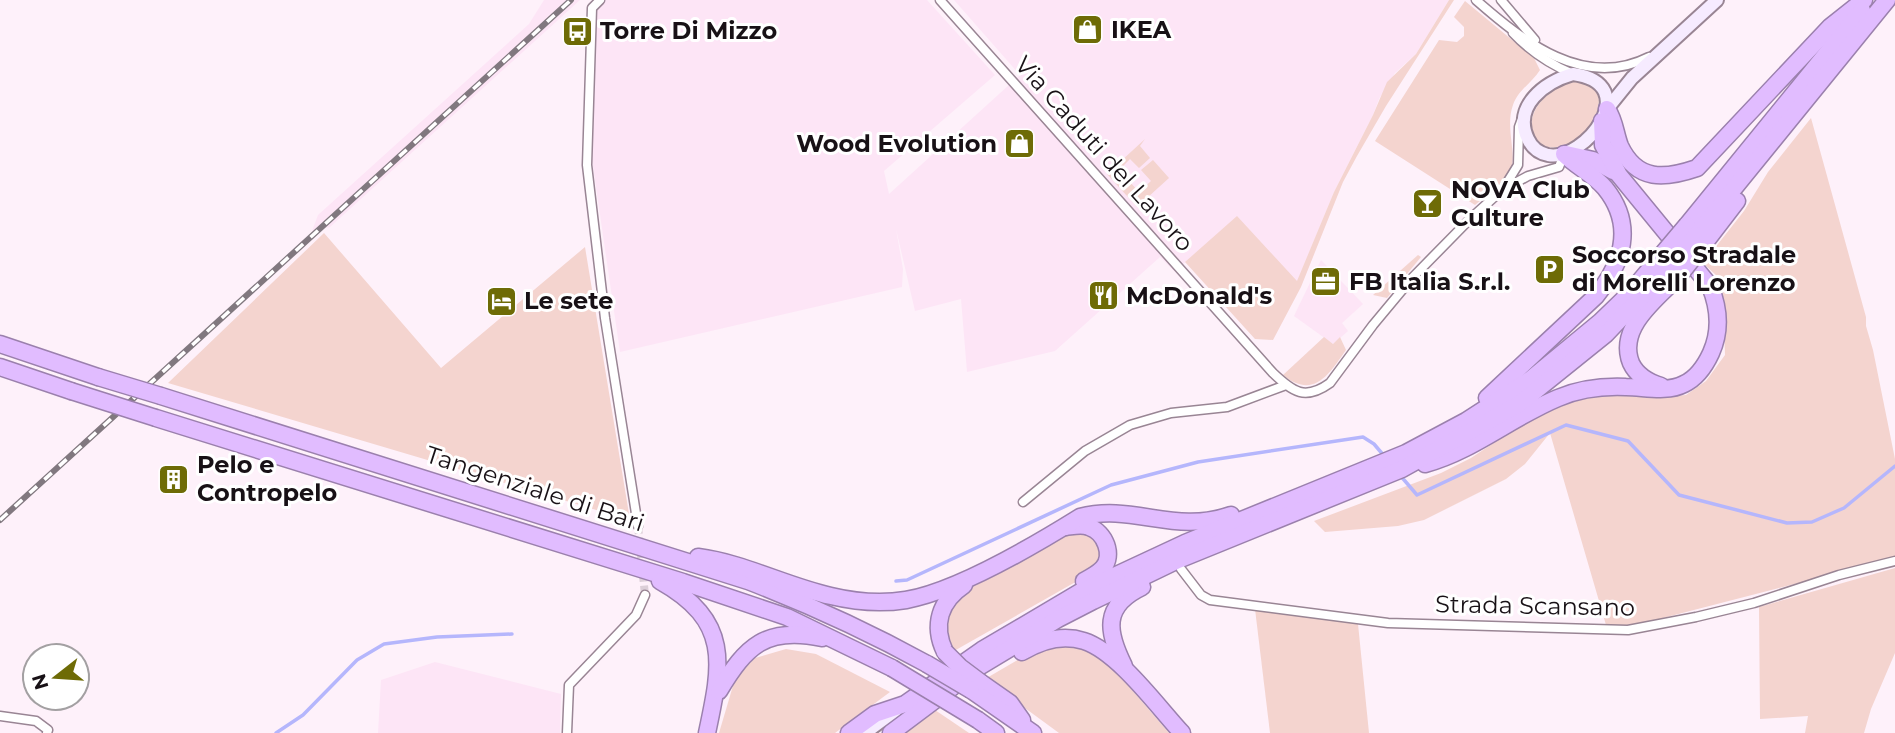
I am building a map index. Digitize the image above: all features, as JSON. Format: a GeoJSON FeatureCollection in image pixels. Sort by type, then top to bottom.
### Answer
{"type":"FeatureCollection","features":[{"type":"Feature","properties":{"kind":"highway"},"geometry":{"type":"LineString","coordinates":[[1407,457],[1427,464],[1455,454],[1561,396],[1605,387],[1670,388],[1684,385],[1698,374],[1707,362],[1718,332],[1715,299],[1702,274],[1619,175],[1603,145],[1604,115],[1613,118],[1621,148],[1637,167],[1653,176],[1674,177],[1697,168],[1830,27],[1864,0]]}},
{"type":"Feature","properties":{"kind":"highway"},"geometry":{"type":"LineString","coordinates":[[849,733],[875,714],[905,704],[982,650],[1082,591],[1307,493],[1407,457],[1519,404],[1606,334],[1669,267],[1696,235],[1871,0]]}},
{"type":"Feature","properties":{"kind":"highway"},"geometry":{"type":"LineString","coordinates":[[1670,388],[1648,382],[1634,371],[1628,341],[1639,318],[1669,267],[1696,235],[1737,201],[1752,168],[1887,0]]}},
{"type":"Feature","properties":{"kind":"highway"},"geometry":{"type":"LineString","coordinates":[[1561,160],[1593,159],[1619,175]]}},
{"type":"Feature","properties":{"kind":"highway"},"geometry":{"type":"LineString","coordinates":[[1407,457],[1428,436],[1489,397],[1596,296],[1619,262],[1622,231],[1619,214],[1605,188],[1577,166],[1561,160]]}},
{"type":"Feature","properties":{"kind":"highway"},"geometry":{"type":"LineString","coordinates":[[977,680],[1058,619],[1102,596],[1335,496],[1407,457],[1531,379],[1600,322],[1629,294],[1669,267]]}},
{"type":"Feature","properties":{"kind":"highway","name":"Tangenziale di Bari"},"geometry":{"type":"LineString","coordinates":[[0,344],[748,581],[808,604],[927,663],[977,680],[1031,732]]}},
{"type":"Feature","properties":{"kind":"highway","name":"Tangenziale di Bari"},"geometry":{"type":"LineString","coordinates":[[0,367],[787,617],[892,668],[996,733]]}},
{"type":"Feature","properties":{"kind":"highway"},"geometry":{"type":"LineString","coordinates":[[660,552],[721,560],[807,589],[856,601],[883,603],[917,597],[986,569],[1080,517],[1108,512],[1183,523],[1217,520],[1266,501],[1307,493]]}},
{"type":"Feature","properties":{"kind":"highway"},"geometry":{"type":"LineString","coordinates":[[982,650],[1006,625],[1097,574],[1104,567],[1108,559],[1102,536],[1092,528],[1082,525],[1064,527]]}},
{"type":"Feature","properties":{"kind":"highway"},"geometry":{"type":"LineString","coordinates":[[1126,671],[1110,633],[1111,617],[1117,605],[1127,594],[1181,569],[1235,537]]}},
{"type":"Feature","properties":{"kind":"highway"},"geometry":{"type":"LineString","coordinates":[[629,565],[685,597],[698,608],[707,621],[718,653],[714,702],[707,733]]}},
{"type":"Feature","properties":{"kind":"highway"},"geometry":{"type":"LineString","coordinates":[[977,680],[945,652],[939,639],[939,614],[945,602],[955,592],[986,569]]}},
{"type":"Feature","properties":{"kind":"highway"},"geometry":{"type":"LineString","coordinates":[[714,702],[735,663],[755,645],[767,639],[785,635],[812,636],[842,642]]}},
{"type":"Feature","properties":{"kind":"highway"},"geometry":{"type":"LineString","coordinates":[[891,733],[1001,664],[1034,645],[1052,639],[1084,641],[1101,650],[1126,671],[1182,733]]}},
{"type":"Feature","properties":{"kind":"highway"},"geometry":{"type":"LineString","coordinates":[[978,720],[989,733]]}},
{"type":"Feature","properties":{"kind":"main road"},"geometry":{"type":"LineString","coordinates":[[1604,115],[1606,95],[1600,83],[1589,76],[1573,74],[1546,85],[1529,104],[1523,117],[1523,128],[1532,146],[1542,154],[1561,160],[1586,139],[1632,78],[1717,0]]}},
{"type":"Feature","properties":{"kind":"main road"},"geometry":{"type":"LineString","coordinates":[[865,733],[905,704]]}},
{"type":"Feature","properties":{"kind":"street"},"geometry":{"type":"LineString","coordinates":[[600,0],[592,8],[587,165],[605,318],[638,526]]}},
{"type":"Feature","properties":{"kind":"street","name":"Via Caduti del Lavoro"},"geometry":{"type":"LineString","coordinates":[[940,0],[1286,385]]}},
{"type":"Feature","properties":{"kind":"street"},"geometry":{"type":"LineString","coordinates":[[1476,0],[1533,54],[1573,74]]}},
{"type":"Feature","properties":{"kind":"street"},"geometry":{"type":"LineString","coordinates":[[1501,0],[1541,48]]}},
{"type":"Feature","properties":{"kind":"street"},"geometry":{"type":"LineString","coordinates":[[1503,23],[1568,63],[1594,68],[1620,68],[1636,64],[1658,52]]}},
{"type":"Feature","properties":{"kind":"street"},"geometry":{"type":"LineString","coordinates":[[1023,502],[1085,450],[1130,425],[1171,413],[1227,407],[1286,385],[1297,392],[1321,390],[1330,383],[1413,277],[1502,190],[1518,165],[1519,127],[1523,117]]}},
{"type":"Feature","properties":{"kind":"street"},"geometry":{"type":"LineString","coordinates":[[1502,190],[1561,160]]}},
{"type":"Feature","properties":{"kind":"street","name":"Strada Scansano"},"geometry":{"type":"LineString","coordinates":[[1181,569],[1200,595],[1210,600],[1388,623],[1628,630],[1754,603],[1839,575],[1895,561]]}},
{"type":"Feature","properties":{"kind":"street"},"geometry":{"type":"LineString","coordinates":[[567,733],[569,685],[636,615],[645,595]]}},
{"type":"Feature","properties":{"kind":"street"},"geometry":{"type":"LineString","coordinates":[[0,716],[36,721],[47,733]]}},
{"type":"Feature","properties":{"kind":"shaded area"},"geometry":{"type":"Polygon","coordinates":[[[544,0],[580,0],[330,227],[312,231],[318,215],[529,24],[544,0]]]}},
{"type":"Feature","properties":{"kind":"shaded area"},"geometry":{"type":"Polygon","coordinates":[[[604,0],[927,0],[995,75],[884,171],[889,194],[1020,75],[954,0],[1449,0],[1416,54],[1395,73],[1379,99],[1334,192],[1297,282],[1187,261],[1174,271],[1160,257],[1055,351],[967,372],[961,299],[915,311],[896,229],[903,269],[902,287],[620,352],[590,146],[594,9],[604,0]]]}},
{"type":"Feature","properties":{"kind":"shaded area"},"geometry":{"type":"Polygon","coordinates":[[[1449,0],[1454,0],[1386,106],[1343,182],[1301,287],[1273,340],[1255,339],[1185,262],[1237,216],[1297,281],[1334,192],[1387,82],[1416,54],[1449,0]]]}},
{"type":"Feature","properties":{"kind":"shaded area"},"geometry":{"type":"Polygon","coordinates":[[[1465,1],[1534,58],[1540,70],[1518,95],[1513,105],[1510,124],[1513,161],[1511,169],[1501,183],[1475,205],[1375,141],[1439,40],[1457,42],[1464,36],[1464,27],[1454,17],[1465,1]]]}},
{"type":"Feature","properties":{"kind":"shaded area"},"geometry":{"type":"Polygon","coordinates":[[[1575,81],[1588,84],[1598,93],[1596,115],[1590,125],[1573,141],[1562,146],[1540,145],[1534,134],[1533,114],[1546,97],[1565,84],[1575,81]]]}},
{"type":"Feature","properties":{"kind":"shaded area"},"geometry":{"type":"Polygon","coordinates":[[[1811,118],[1866,317],[1895,459],[1895,558],[1628,627],[1606,625],[1550,433],[1525,464],[1506,479],[1424,520],[1398,526],[1325,532],[1314,521],[1441,473],[1471,458],[1539,413],[1605,393],[1662,397],[1686,395],[1706,381],[1725,355],[1723,296],[1718,277],[1703,263],[1744,211],[1768,172],[1811,118]]]}},
{"type":"Feature","properties":{"kind":"shaded area"},"geometry":{"type":"Polygon","coordinates":[[[1145,139],[1140,146],[1150,158],[1139,168],[1130,159],[1119,170],[1139,192],[1151,181],[1141,170],[1153,160],[1169,178],[1137,207],[1107,174],[1145,139]]]}},
{"type":"Feature","properties":{"kind":"shaded area"},"geometry":{"type":"Polygon","coordinates":[[[324,233],[441,368],[585,247],[630,520],[168,383],[324,233]]]}},
{"type":"Feature","properties":{"kind":"shaded area"},"geometry":{"type":"Polygon","coordinates":[[[1418,255],[1421,257],[1387,298],[1373,295],[1418,255]]]}},
{"type":"Feature","properties":{"kind":"shaded area","name":"FB Italia S.r.l."},"geometry":{"type":"Polygon","coordinates":[[[1321,260],[1363,304],[1342,323],[1348,331],[1333,344],[1294,316],[1321,260]]]}},
{"type":"Feature","properties":{"kind":"shaded area"},"geometry":{"type":"Polygon","coordinates":[[[1324,337],[1333,344],[1340,337],[1346,350],[1327,375],[1320,381],[1304,385],[1283,375],[1324,337]]]}},
{"type":"Feature","properties":{"kind":"shaded area"},"geometry":{"type":"Polygon","coordinates":[[[1080,530],[1098,539],[1101,559],[1086,576],[954,651],[948,644],[943,619],[964,591],[1066,534],[1080,530]]]}},
{"type":"Feature","properties":{"kind":"shaded area"},"geometry":{"type":"Polygon","coordinates":[[[1895,568],[1895,653],[1871,709],[1864,733],[1805,733],[1808,716],[1760,719],[1759,607],[1895,568]]]}},
{"type":"Feature","properties":{"kind":"shaded area"},"geometry":{"type":"Polygon","coordinates":[[[1255,609],[1358,624],[1369,733],[1270,733],[1255,609]]]}},
{"type":"Feature","properties":{"kind":"shaded area"},"geometry":{"type":"Polygon","coordinates":[[[1064,643],[1088,649],[1108,662],[1169,733],[1059,733],[985,679],[1031,652],[1064,643]]]}},
{"type":"Feature","properties":{"kind":"shaded area"},"geometry":{"type":"Polygon","coordinates":[[[786,649],[816,654],[890,692],[835,733],[719,733],[735,679],[755,658],[786,649]]]}},
{"type":"Feature","properties":{"kind":"shaded area"},"geometry":{"type":"Polygon","coordinates":[[[435,662],[561,694],[560,733],[378,733],[381,680],[435,662]]]}},
{"type":"Feature","properties":{"kind":"shaded area"},"geometry":{"type":"Polygon","coordinates":[[[935,710],[969,733],[902,733],[935,710]]]}},
{"type":"Feature","properties":{"kind":"waterway"},"geometry":{"type":"LineString","coordinates":[[1399,474],[1417,495],[1566,425],[1628,441],[1679,495],[1787,523],[1812,522],[1844,508],[1895,466]]}},
{"type":"Feature","properties":{"kind":"waterway"},"geometry":{"type":"LineString","coordinates":[[896,581],[907,580],[1111,485],[1198,462],[1363,437],[1374,444],[1385,457]]}},
{"type":"Feature","properties":{"kind":"waterway"},"geometry":{"type":"LineString","coordinates":[[276,733],[303,715],[357,660],[384,644],[437,637],[512,634]]}},
{"type":"Feature","properties":{"kind":"tunnel"},"geometry":{"type":"LineString","coordinates":[[638,526],[645,595]]}},
{"type":"Feature","properties":{"kind":"railway"},"geometry":{"type":"LineString","coordinates":[[0,520],[571,0]]}},
{"type":"Feature","properties":{"kind":"place","name":"IKEA"},"geometry":{"type":"Point","coordinates":[1088,30]}},
{"type":"Feature","properties":{"kind":"place","name":"Torre Di Mizzo"},"geometry":{"type":"Point","coordinates":[577,31]}},
{"type":"Feature","properties":{"kind":"place","name":"Wood Evolution"},"geometry":{"type":"Point","coordinates":[1020,144]}},
{"type":"Feature","properties":{"kind":"place","name":"NOVA Club Culture"},"geometry":{"type":"Point","coordinates":[1428,204]}},
{"type":"Feature","properties":{"kind":"place","name":"Soccorso Stradale di Morelli Lorenzo"},"geometry":{"type":"Point","coordinates":[1549,269]}},
{"type":"Feature","properties":{"kind":"place","name":"FB Italia S.r.l."},"geometry":{"type":"Point","coordinates":[1326,282]}},
{"type":"Feature","properties":{"kind":"place","name":"McDonald's"},"geometry":{"type":"Point","coordinates":[1103,296]}},
{"type":"Feature","properties":{"kind":"place","name":"Le sete"},"geometry":{"type":"Point","coordinates":[501,301]}},
{"type":"Feature","properties":{"kind":"place","name":"Pelo e Contropelo"},"geometry":{"type":"Point","coordinates":[174,479]}}]}
